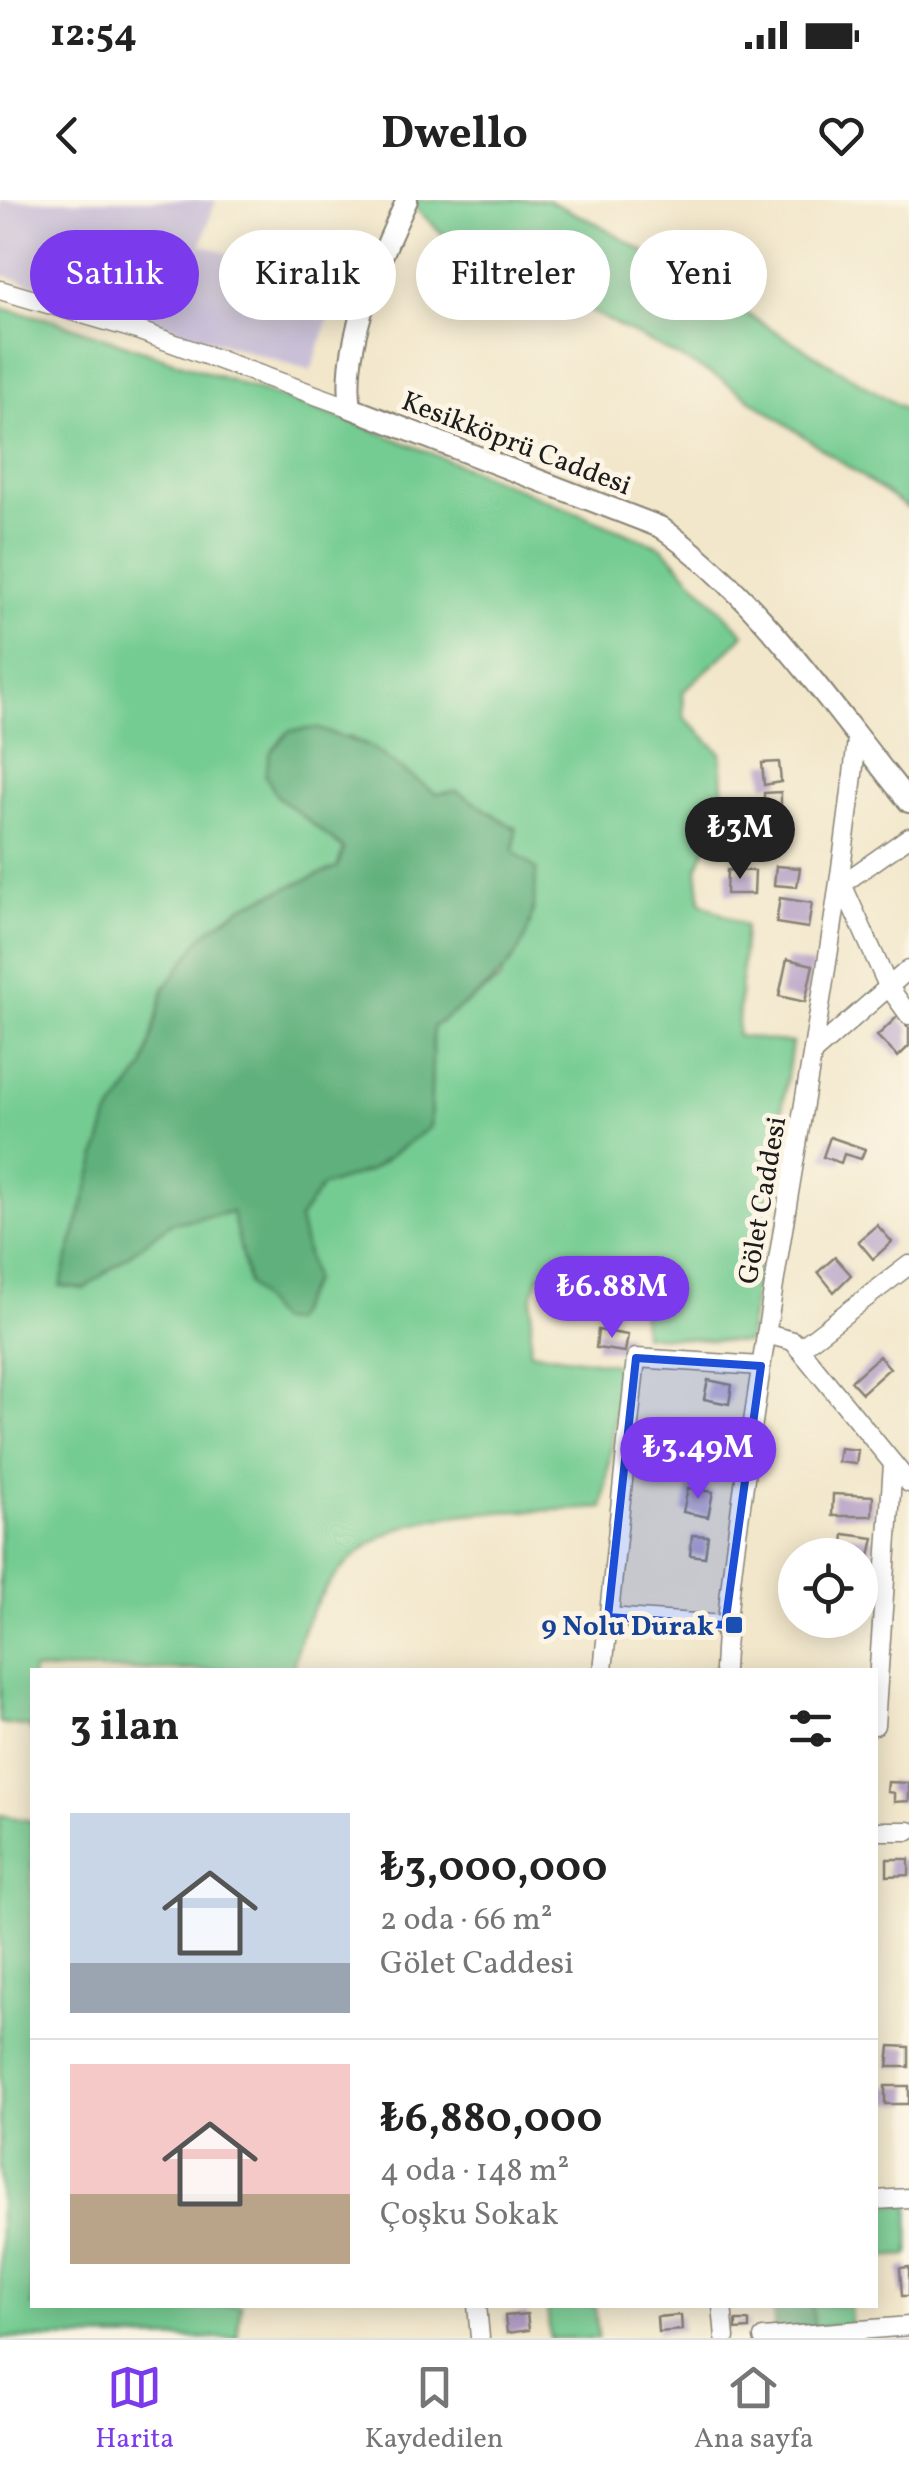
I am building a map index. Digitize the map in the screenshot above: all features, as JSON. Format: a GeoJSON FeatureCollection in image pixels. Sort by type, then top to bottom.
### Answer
{"type":"FeatureCollection","features":[{"type":"Feature","properties":{"kind":"street"},"geometry":{"type":"LineString","coordinates":[[351,408],[347,381],[350,349],[407,200]]}},
{"type":"Feature","properties":{"kind":"street","name":"Kesikköprü Caddesi"},"geometry":{"type":"LineString","coordinates":[[0,290],[134,329],[660,527],[731,584],[909,802]]}},
{"type":"Feature","properties":{"kind":"street","name":"Gölet Caddesi"},"geometry":{"type":"LineString","coordinates":[[724,1668],[725,1624],[761,1366],[842,884],[858,739]]}},
{"type":"Feature","properties":{"kind":"street"},"geometry":{"type":"LineString","coordinates":[[909,837],[842,884],[888,986],[909,1015]]}},
{"type":"Feature","properties":{"kind":"street"},"geometry":{"type":"LineString","coordinates":[[813,1054],[909,969]]}},
{"type":"Feature","properties":{"kind":"street"},"geometry":{"type":"LineString","coordinates":[[799,1349],[909,1266]]}},
{"type":"Feature","properties":{"kind":"street"},"geometry":{"type":"LineString","coordinates":[[766,1334],[793,1341],[909,1483]]}},
{"type":"Feature","properties":{"kind":"street"},"geometry":{"type":"LineString","coordinates":[[603,1668],[636,1358],[761,1366]]}},
{"type":"Feature","properties":{"kind":"street"},"geometry":{"type":"LineString","coordinates":[[878,1682],[893,1464]]}},
{"type":"Feature","properties":{"kind":"street"},"geometry":{"type":"LineString","coordinates":[[608,1617],[725,1624]]}},
{"type":"Feature","properties":{"kind":"street"},"geometry":{"type":"LineString","coordinates":[[878,1831],[909,1832]]}},
{"type":"Feature","properties":{"kind":"street"},"geometry":{"type":"LineString","coordinates":[[878,2200],[909,2198]]}},
{"type":"Feature","properties":{"kind":"street"},"geometry":{"type":"LineString","coordinates":[[476,2308],[480,2338]]}},
{"type":"Feature","properties":{"kind":"street"},"geometry":{"type":"LineString","coordinates":[[722,2308],[725,2338]]}},
{"type":"Feature","properties":{"kind":"street"},"geometry":{"type":"LineString","coordinates":[[763,2338],[909,2326]]}},
{"type":"Feature","properties":{"kind":"highlighted area"},"geometry":{"type":"Polygon","coordinates":[[[636,1358],[761,1366],[725,1625],[608,1617],[636,1358]]]}},
{"type":"Feature","properties":{"kind":"shaded area"},"geometry":{"type":"Polygon","coordinates":[[[0,200],[216,200],[201,245],[219,251],[219,320],[328,320],[311,371],[147,320],[199,320],[199,230],[30,230],[30,283],[0,274],[0,200]]]}},
{"type":"Feature","properties":{"kind":"green space"},"geometry":{"type":"Polygon","coordinates":[[[415,200],[547,200],[608,230],[439,230],[412,205],[415,200]]]}},
{"type":"Feature","properties":{"kind":"green space"},"geometry":{"type":"Polygon","coordinates":[[[610,231],[630,243],[630,320],[757,320],[909,412],[909,509],[721,379],[607,320],[610,231]]]}},
{"type":"Feature","properties":{"kind":"green space"},"geometry":{"type":"Polygon","coordinates":[[[0,308],[30,315],[30,320],[53,320],[361,425],[662,547],[744,634],[683,692],[684,717],[721,753],[724,802],[697,869],[701,903],[745,926],[737,1036],[792,1043],[747,1343],[643,1335],[637,1299],[612,1273],[539,1275],[532,1298],[530,1352],[622,1365],[603,1508],[465,1514],[396,1530],[352,1558],[334,1577],[307,1621],[293,1668],[30,1668],[30,1729],[0,1723],[0,308]],[[347,736],[277,796],[344,849],[337,868],[243,906],[144,1068],[108,1117],[61,1286],[84,1289],[171,1223],[233,1212],[248,1283],[313,1280],[299,1219],[322,1186],[369,1171],[430,1127],[433,1027],[501,979],[516,829],[457,791],[436,794],[371,747],[347,736]]]}},
{"type":"Feature","properties":{"kind":"green space"},"geometry":{"type":"Polygon","coordinates":[[[316,728],[371,747],[436,794],[457,791],[516,829],[514,852],[536,869],[530,925],[521,946],[495,980],[433,1027],[430,1127],[369,1171],[322,1186],[299,1219],[313,1280],[291,1322],[277,1321],[248,1283],[232,1212],[171,1223],[84,1289],[60,1286],[108,1117],[144,1068],[164,989],[204,934],[243,906],[337,867],[344,849],[277,796],[265,775],[270,753],[289,731],[316,728]]]}},
{"type":"Feature","properties":{"kind":"green space"},"geometry":{"type":"Polygon","coordinates":[[[0,1815],[30,1821],[30,2308],[241,2308],[237,2338],[0,2338],[0,1815]]]}},
{"type":"Feature","properties":{"kind":"green space"},"geometry":{"type":"Polygon","coordinates":[[[909,2203],[909,2255],[878,2257],[878,2205],[909,2203]]]}},
{"type":"Feature","properties":{"kind":"green space"},"geometry":{"type":"Polygon","coordinates":[[[547,2308],[595,2308],[598,2338],[550,2338],[547,2308]]]}},
{"type":"Feature","properties":{"kind":"green space"},"geometry":{"type":"Polygon","coordinates":[[[773,2308],[812,2308],[814,2327],[775,2330],[773,2308]]]}},
{"type":"Feature","properties":{"kind":"green space"},"geometry":{"type":"Polygon","coordinates":[[[812,2308],[850,2308],[851,2324],[814,2327],[812,2308]]]}},
{"type":"Feature","properties":{"kind":"building"},"geometry":{"type":"Polygon","coordinates":[[[779,762],[781,782],[764,785],[762,763],[779,762]]]}},
{"type":"Feature","properties":{"kind":"building"},"geometry":{"type":"Polygon","coordinates":[[[781,792],[781,813],[764,815],[764,793],[781,792]]]}},
{"type":"Feature","properties":{"kind":"building"},"geometry":{"type":"Polygon","coordinates":[[[776,866],[800,868],[797,887],[774,885],[776,866]]]}},
{"type":"Feature","properties":{"kind":"building"},"geometry":{"type":"Polygon","coordinates":[[[727,870],[755,871],[754,894],[726,894],[727,870]]]}},
{"type":"Feature","properties":{"kind":"building"},"geometry":{"type":"Polygon","coordinates":[[[780,898],[812,903],[808,928],[776,923],[780,898]]]}},
{"type":"Feature","properties":{"kind":"building"},"geometry":{"type":"Polygon","coordinates":[[[787,959],[813,965],[805,1002],[779,996],[787,959]]]}},
{"type":"Feature","properties":{"kind":"building"},"geometry":{"type":"Polygon","coordinates":[[[898,1016],[909,1028],[909,1046],[898,1057],[877,1036],[898,1016]]]}},
{"type":"Feature","properties":{"kind":"building"},"geometry":{"type":"Polygon","coordinates":[[[830,1137],[865,1149],[861,1159],[844,1154],[841,1163],[823,1157],[830,1137]]]}},
{"type":"Feature","properties":{"kind":"building"},"geometry":{"type":"Polygon","coordinates":[[[877,1225],[892,1242],[873,1259],[858,1241],[877,1225]]]}},
{"type":"Feature","properties":{"kind":"building"},"geometry":{"type":"Polygon","coordinates":[[[835,1257],[851,1275],[834,1292],[818,1272],[835,1257]]]}},
{"type":"Feature","properties":{"kind":"building"},"geometry":{"type":"Polygon","coordinates":[[[598,1330],[628,1335],[625,1352],[596,1348],[598,1330]]]}},
{"type":"Feature","properties":{"kind":"building"},"geometry":{"type":"Polygon","coordinates":[[[879,1356],[890,1368],[862,1393],[851,1381],[879,1356]]]}},
{"type":"Feature","properties":{"kind":"building"},"geometry":{"type":"Polygon","coordinates":[[[708,1380],[732,1385],[729,1404],[704,1399],[708,1380]]]}},
{"type":"Feature","properties":{"kind":"building"},"geometry":{"type":"Polygon","coordinates":[[[840,1448],[858,1450],[856,1464],[838,1462],[840,1448]]]}},
{"type":"Feature","properties":{"kind":"building"},"geometry":{"type":"Polygon","coordinates":[[[688,1488],[713,1492],[708,1517],[683,1512],[688,1488]]]}},
{"type":"Feature","properties":{"kind":"building"},"geometry":{"type":"Polygon","coordinates":[[[833,1494],[873,1496],[872,1516],[832,1516],[833,1494]]]}},
{"type":"Feature","properties":{"kind":"building"},"geometry":{"type":"Polygon","coordinates":[[[692,1535],[708,1536],[705,1557],[690,1555],[692,1535]]]}},
{"type":"Feature","properties":{"kind":"building"},"geometry":{"type":"Polygon","coordinates":[[[888,1782],[909,1783],[909,1801],[894,1802],[894,1793],[887,1792],[888,1782]]]}},
{"type":"Feature","properties":{"kind":"building"},"geometry":{"type":"Polygon","coordinates":[[[887,1859],[909,1859],[909,1875],[887,1876],[887,1859]]]}},
{"type":"Feature","properties":{"kind":"building"},"geometry":{"type":"Polygon","coordinates":[[[890,2046],[909,2047],[909,2067],[888,2067],[890,2046]]]}},
{"type":"Feature","properties":{"kind":"building"},"geometry":{"type":"Polygon","coordinates":[[[885,2086],[909,2086],[909,2104],[885,2104],[885,2086]]]}},
{"type":"Feature","properties":{"kind":"building"},"geometry":{"type":"Polygon","coordinates":[[[909,2267],[909,2296],[902,2296],[900,2268],[909,2267]]]}},
{"type":"Feature","properties":{"kind":"building"},"geometry":{"type":"Polygon","coordinates":[[[527,2314],[529,2330],[507,2333],[505,2316],[527,2314]]]}},
{"type":"Feature","properties":{"kind":"building"},"geometry":{"type":"Polygon","coordinates":[[[681,2315],[682,2330],[658,2332],[657,2317],[681,2315]]]}},
{"type":"Feature","properties":{"kind":"building"},"geometry":{"type":"Polygon","coordinates":[[[736,2321],[749,2321],[749,2329],[736,2330],[736,2321]]]}},
{"type":"Feature","properties":{"kind":"place","name":"9 Nolu Durak"},"geometry":{"type":"Point","coordinates":[734,1625]}}]}
